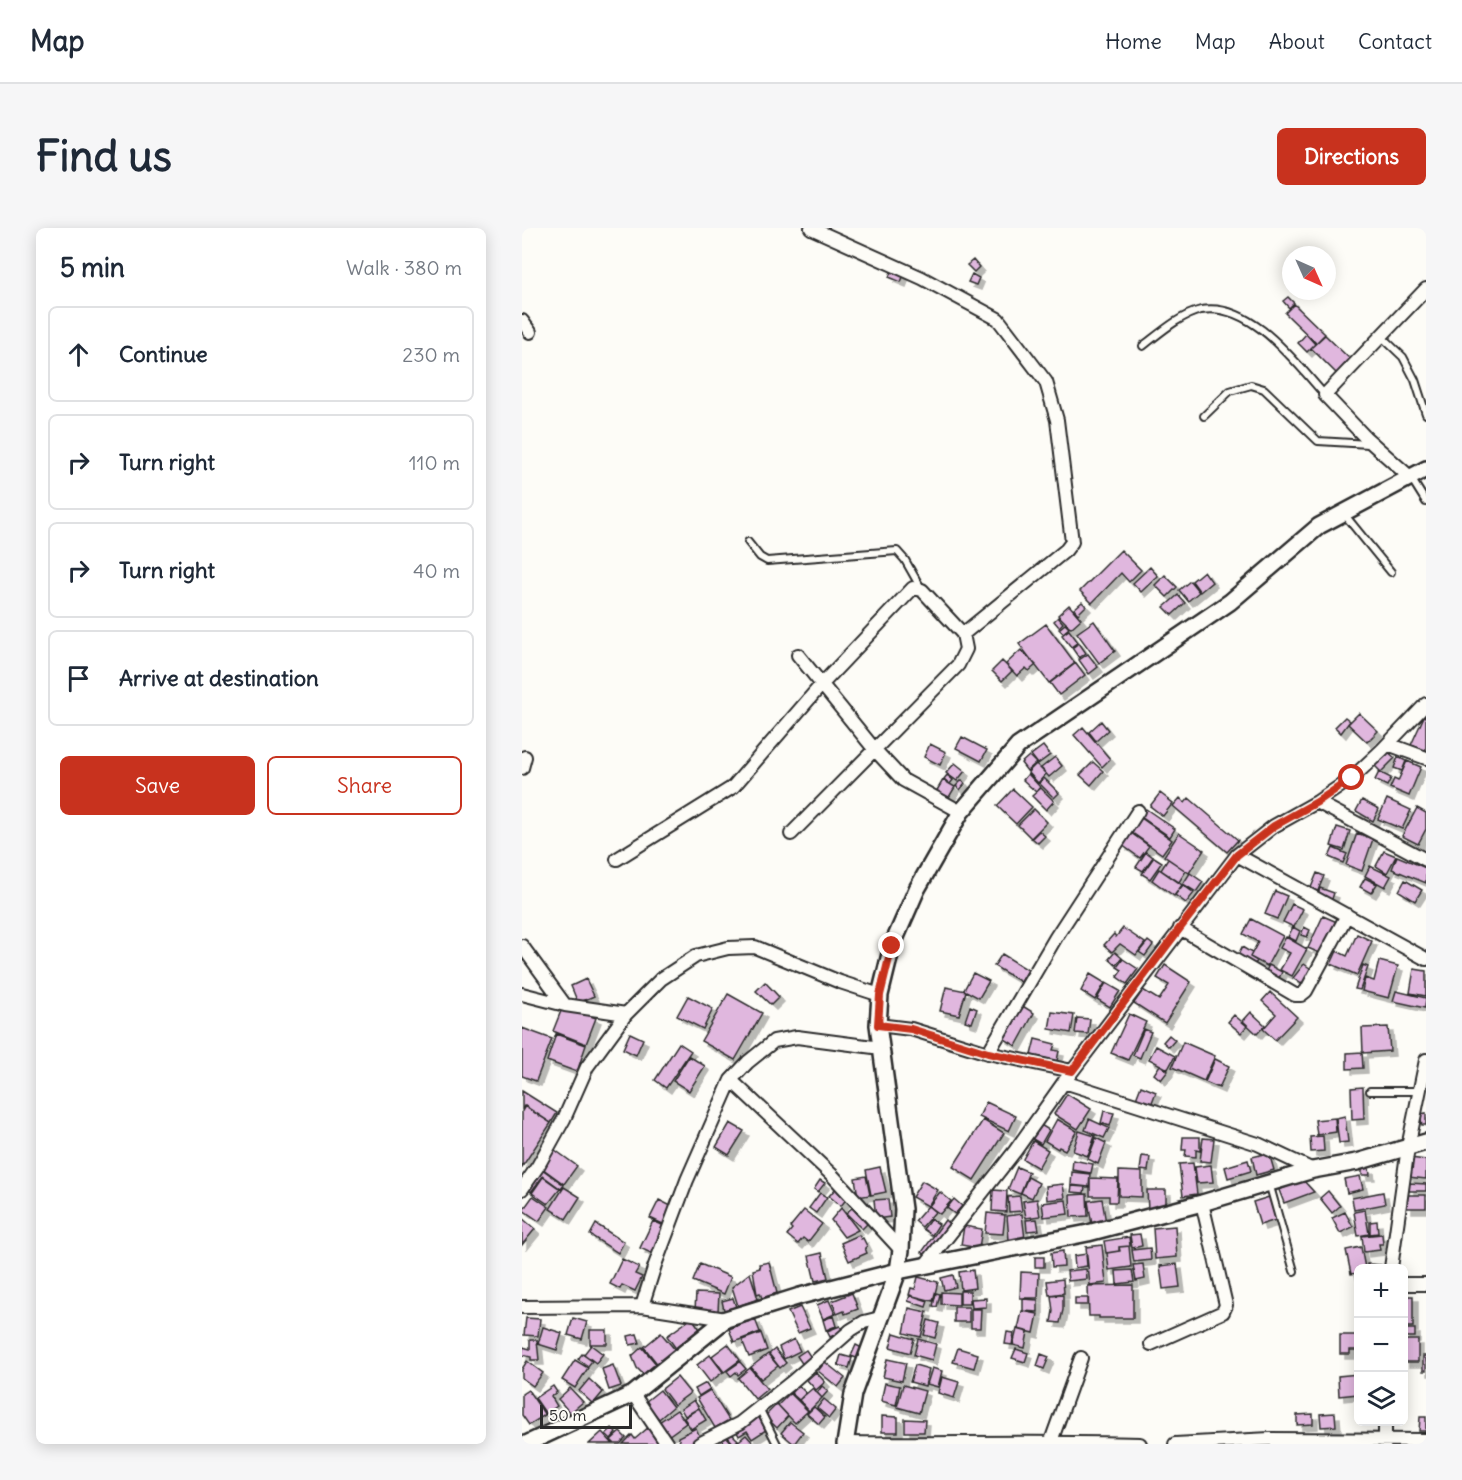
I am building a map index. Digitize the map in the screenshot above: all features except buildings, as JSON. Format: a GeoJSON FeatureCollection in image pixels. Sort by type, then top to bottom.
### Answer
{"type":"FeatureCollection","features":[{"type":"Feature","properties":{"kind":"street"},"geometry":{"type":"LineString","coordinates":[[811,228],[922,278],[998,319],[1046,382],[1057,420],[1072,542],[1066,550],[963,634]]}},
{"type":"Feature","properties":{"kind":"street"},"geometry":{"type":"LineString","coordinates":[[1411,478],[1373,444],[1325,395],[1426,289]]}},
{"type":"Feature","properties":{"kind":"street"},"geometry":{"type":"LineString","coordinates":[[522,321],[530,332]]}},
{"type":"Feature","properties":{"kind":"street"},"geometry":{"type":"LineString","coordinates":[[1140,1444],[845,1443],[853,1394],[898,1271],[901,1250],[903,1209],[878,1025],[880,995],[892,946],[913,899],[961,812],[1018,746],[1230,602],[1319,526],[1426,469]]}},
{"type":"Feature","properties":{"kind":"street"},"geometry":{"type":"LineString","coordinates":[[617,859],[733,787],[822,684],[913,588],[922,590],[963,634],[966,649],[958,665],[791,834]]}},
{"type":"Feature","properties":{"kind":"street"},"geometry":{"type":"LineString","coordinates":[[798,655],[875,750],[903,780],[961,812]]}},
{"type":"Feature","properties":{"kind":"street"},"geometry":{"type":"LineString","coordinates":[[926,1264],[1015,1151],[1072,1071],[1237,855],[1274,826],[1317,802],[1352,778],[1426,704]]}},
{"type":"Feature","properties":{"kind":"street"},"geometry":{"type":"LineString","coordinates":[[1388,744],[1426,758]]}},
{"type":"Feature","properties":{"kind":"street"},"geometry":{"type":"LineString","coordinates":[[1317,802],[1426,860]]}},
{"type":"Feature","properties":{"kind":"street"},"geometry":{"type":"LineString","coordinates":[[988,1053],[1056,937],[1138,811]]}},
{"type":"Feature","properties":{"kind":"street"},"geometry":{"type":"LineString","coordinates":[[1237,855],[1426,959]]}},
{"type":"Feature","properties":{"kind":"street"},"geometry":{"type":"LineString","coordinates":[[1180,928],[1295,995],[1302,995],[1347,915]]}},
{"type":"Feature","properties":{"kind":"street"},"geometry":{"type":"LineString","coordinates":[[522,946],[565,1005]]}},
{"type":"Feature","properties":{"kind":"street"},"geometry":{"type":"LineString","coordinates":[[522,1189],[538,1166],[564,1119],[587,1067],[626,1014],[661,979],[696,956],[728,948],[755,947],[880,995]]}},
{"type":"Feature","properties":{"kind":"street"},"geometry":{"type":"LineString","coordinates":[[522,993],[565,1005],[626,1014]]}},
{"type":"Feature","properties":{"kind":"street"},"geometry":{"type":"LineString","coordinates":[[878,1025],[911,1029],[988,1053],[1072,1071]]}},
{"type":"Feature","properties":{"kind":"street"},"geometry":{"type":"LineString","coordinates":[[642,1306],[687,1180],[731,1080],[748,1062],[774,1041],[797,1037],[881,1048]]}},
{"type":"Feature","properties":{"kind":"street"},"geometry":{"type":"LineString","coordinates":[[1392,1264],[1408,1147],[1426,1060]]}},
{"type":"Feature","properties":{"kind":"street"},"geometry":{"type":"LineString","coordinates":[[731,1080],[832,1175],[901,1250]]}},
{"type":"Feature","properties":{"kind":"street"},"geometry":{"type":"LineString","coordinates":[[1064,1082],[1258,1144],[1313,1170]]}},
{"type":"Feature","properties":{"kind":"street"},"geometry":{"type":"LineString","coordinates":[[526,1444],[633,1394],[726,1319],[800,1296],[926,1264],[1088,1233],[1202,1203],[1313,1170],[1357,1162],[1426,1142]]}},
{"type":"Feature","properties":{"kind":"street"},"geometry":{"type":"LineString","coordinates":[[1151,1344],[1223,1312],[1226,1305],[1202,1203]]}},
{"type":"Feature","properties":{"kind":"street"},"geometry":{"type":"LineString","coordinates":[[1408,1284],[1426,1284]]}},
{"type":"Feature","properties":{"kind":"street"},"geometry":{"type":"LineString","coordinates":[[522,1307],[642,1306],[726,1319]]}},
{"type":"Feature","properties":{"kind":"street"},"geometry":{"type":"LineString","coordinates":[[699,1444],[740,1423],[793,1382],[851,1330],[864,1322],[880,1318]]}},
{"type":"Feature","properties":{"kind":"street"},"geometry":{"type":"LineString","coordinates":[[1050,1442],[1081,1358]]}},
{"type":"Feature","properties":{"kind":"street"},"geometry":{"type":"LineString","coordinates":[[633,1394],[667,1444]]}},
{"type":"Feature","properties":{"kind":"street"},"geometry":{"type":"LineString","coordinates":[[1385,1426],[1385,1442]]}},
{"type":"Feature","properties":{"kind":"street"},"geometry":{"type":"LineString","coordinates":[[1175,1444],[1426,1440]]}},
{"type":"Feature","properties":{"kind":"lane"},"geometry":{"type":"LineString","coordinates":[[1143,346],[1182,318],[1202,310],[1236,314],[1275,339],[1325,395]]}},
{"type":"Feature","properties":{"kind":"lane"},"geometry":{"type":"LineString","coordinates":[[1382,336],[1404,357],[1415,380],[1426,414]]}},
{"type":"Feature","properties":{"kind":"lane"},"geometry":{"type":"LineString","coordinates":[[1204,416],[1230,391],[1251,385],[1264,389],[1318,441],[1373,444]]}},
{"type":"Feature","properties":{"kind":"lane"},"geometry":{"type":"LineString","coordinates":[[1411,478],[1426,502]]}},
{"type":"Feature","properties":{"kind":"lane"},"geometry":{"type":"LineString","coordinates":[[1343,513],[1391,572]]}},
{"type":"Feature","properties":{"kind":"lane"},"geometry":{"type":"LineString","coordinates":[[748,542],[760,557],[767,561],[897,551],[905,560],[922,590]]}},
{"type":"Feature","properties":{"kind":"lane"},"geometry":{"type":"LineString","coordinates":[[1370,1091],[1420,1090]]}},
{"type":"Feature","properties":{"kind":"lane"},"geometry":{"type":"LineString","coordinates":[[1269,1183],[1294,1272]]}},
{"type":"Feature","properties":{"kind":"lane"},"geometry":{"type":"LineString","coordinates":[[759,1408],[777,1444]]}},
{"type":"Feature","properties":{"kind":"route"},"geometry":{"type":"LineString","coordinates":[[892,946],[880,995],[878,1025],[911,1029],[988,1053],[1072,1071],[1237,855],[1274,826],[1317,802],[1352,778]]}}]}
